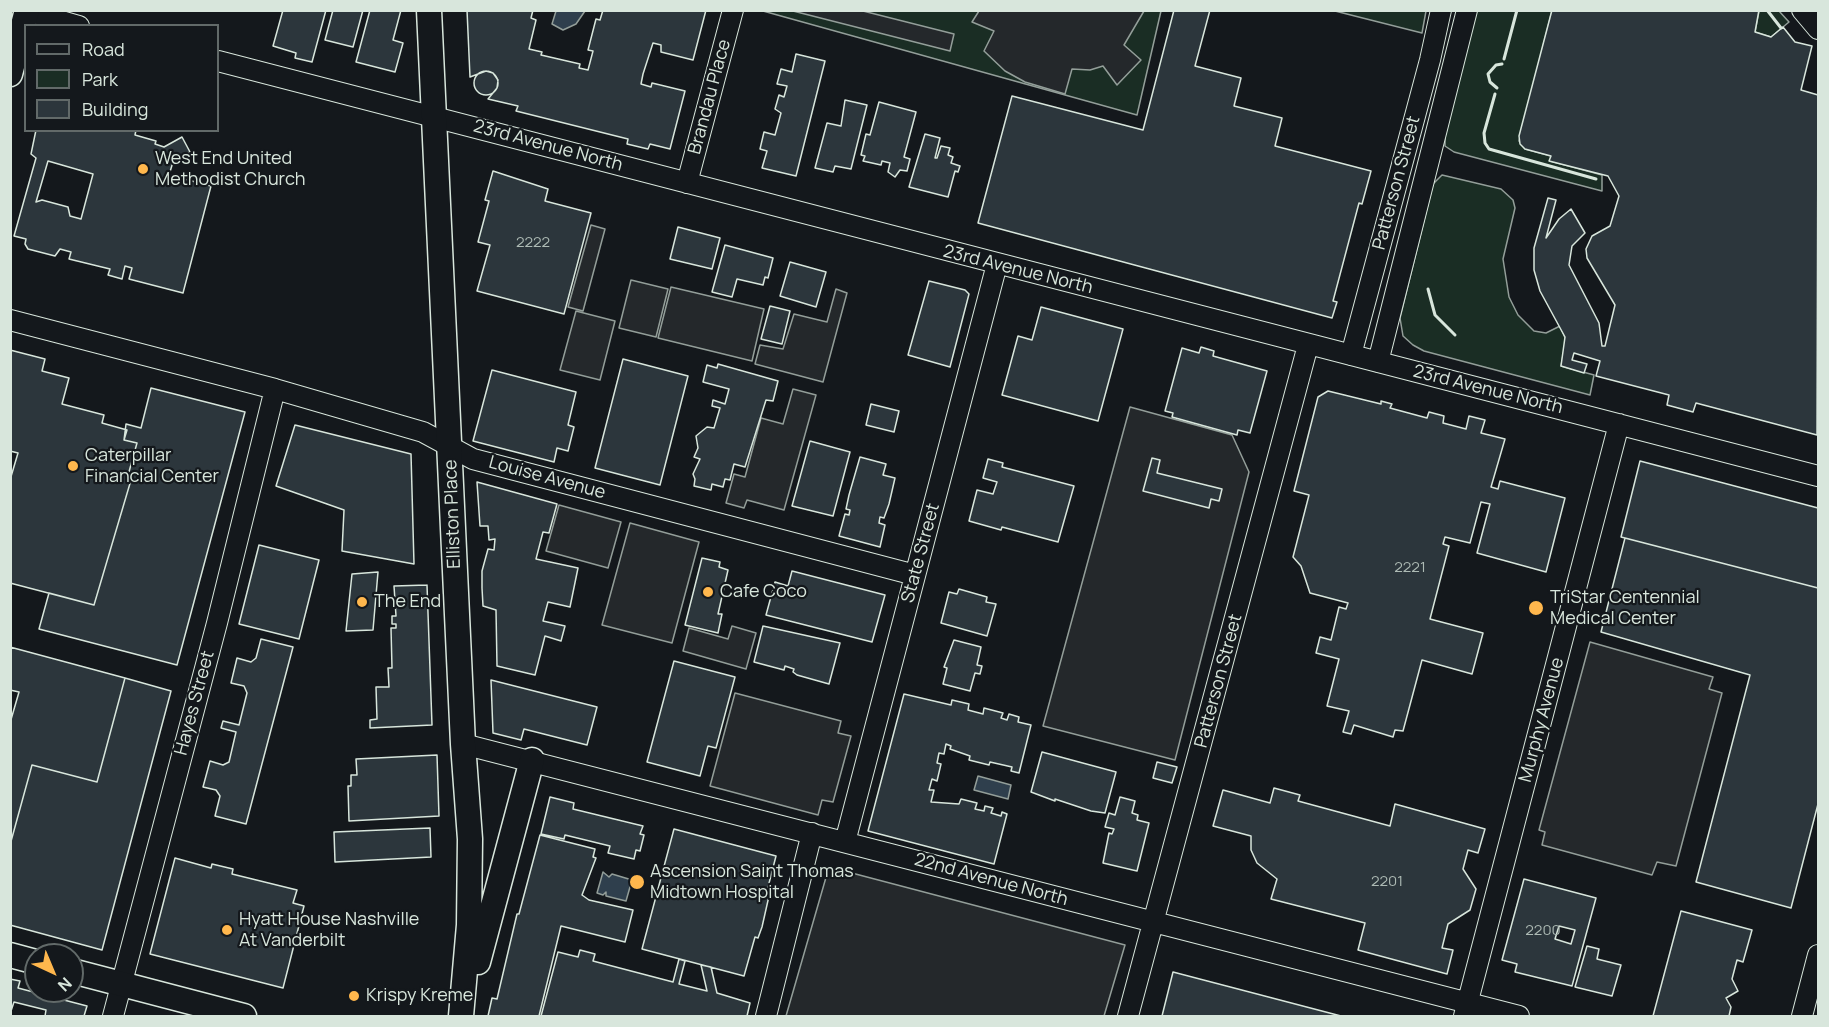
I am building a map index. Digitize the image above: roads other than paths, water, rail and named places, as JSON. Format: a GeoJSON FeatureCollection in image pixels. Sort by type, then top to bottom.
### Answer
{"type":"FeatureCollection","features":[{"type":"Feature","properties":{"kind":"main road","name":"Elliston Place"},"geometry":{"type":"LineString","coordinates":[[429,10],[471,880],[462,1017]]}},
{"type":"Feature","properties":{"kind":"main road"},"geometry":{"type":"LineString","coordinates":[[10,74],[27,11]]}},
{"type":"Feature","properties":{"kind":"main road"},"geometry":{"type":"LineString","coordinates":[[462,1017],[532,760]]}},
{"type":"Feature","properties":{"kind":"main road"},"geometry":{"type":"LineString","coordinates":[[84,974],[244,1017]]}},
{"type":"Feature","properties":{"kind":"street","name":"Brandau Place"},"geometry":{"type":"LineString","coordinates":[[687,183],[733,10]]}},
{"type":"Feature","properties":{"kind":"street","name":"Patterson Street"},"geometry":{"type":"LineString","coordinates":[[1351,355],[1430,60],[1441,10]]}},
{"type":"Feature","properties":{"kind":"street"},"geometry":{"type":"LineString","coordinates":[[1378,362],[1467,10]]}},
{"type":"Feature","properties":{"kind":"street"},"geometry":{"type":"LineString","coordinates":[[1802,10],[1818,29]]}},
{"type":"Feature","properties":{"kind":"street"},"geometry":{"type":"LineString","coordinates":[[27,11],[72,24]]}},
{"type":"Feature","properties":{"kind":"street","name":"23rd Avenue North"},"geometry":{"type":"LineString","coordinates":[[219,61],[1818,476]]}},
{"type":"Feature","properties":{"kind":"street","name":"State Street"},"geometry":{"type":"LineString","coordinates":[[845,842],[997,264]]}},
{"type":"Feature","properties":{"kind":"street","name":"Louise Avenue"},"geometry":{"type":"LineString","coordinates":[[10,320],[275,389],[423,432],[473,459],[915,575]]}},
{"type":"Feature","properties":{"kind":"street","name":"Patterson Street"},"geometry":{"type":"LineString","coordinates":[[1128,1017],[1308,345]]}},
{"type":"Feature","properties":{"kind":"street","name":"Hayes Street"},"geometry":{"type":"LineString","coordinates":[[112,1017],[218,624],[275,389]]}},
{"type":"Feature","properties":{"kind":"street","name":"Murphy Avenue"},"geometry":{"type":"LineString","coordinates":[[1466,1010],[1619,424]]}},
{"type":"Feature","properties":{"kind":"street","name":"22nd Avenue North"},"geometry":{"type":"LineString","coordinates":[[463,744],[1154,922],[1466,1010],[1519,1017]]}},
{"type":"Feature","properties":{"kind":"street"},"geometry":{"type":"LineString","coordinates":[[766,1017],[812,834]]}},
{"type":"Feature","properties":{"kind":"street"},"geometry":{"type":"LineString","coordinates":[[1802,1017],[1818,955]]}},
{"type":"Feature","properties":{"kind":"water"},"geometry":{"type":"Polygon","coordinates":[[[556,11],[585,11],[576,24],[563,30],[552,24],[556,11]]]}},
{"type":"Feature","properties":{"kind":"water"},"geometry":{"type":"Polygon","coordinates":[[[978,776],[1011,785],[1008,799],[974,790],[978,776]]]}},
{"type":"Feature","properties":{"kind":"water"},"geometry":{"type":"Polygon","coordinates":[[[603,872],[609,877],[612,874],[632,880],[626,901],[606,896],[606,892],[603,895],[597,893],[603,872]]]}},
{"type":"Feature","properties":{"kind":"place","name":"West End United Methodist Church"},"geometry":{"type":"Point","coordinates":[143,169]}},
{"type":"Feature","properties":{"kind":"place","name":"Caterpillar Financial Center"},"geometry":{"type":"Point","coordinates":[73,466]}},
{"type":"Feature","properties":{"kind":"place","name":"Cafe Coco"},"geometry":{"type":"Point","coordinates":[708,592]}},
{"type":"Feature","properties":{"kind":"place","name":"The End"},"geometry":{"type":"Point","coordinates":[362,602]}},
{"type":"Feature","properties":{"kind":"place","name":"TriStar Centennial Medical Center"},"geometry":{"type":"Point","coordinates":[1536,608]}},
{"type":"Feature","properties":{"kind":"place","name":"Ascension Saint Thomas Midtown Hospital"},"geometry":{"type":"Point","coordinates":[637,882]}},
{"type":"Feature","properties":{"kind":"place","name":"Hyatt House Nashville At Vanderbilt"},"geometry":{"type":"Point","coordinates":[227,930]}},
{"type":"Feature","properties":{"kind":"place","name":"Krispy Kreme"},"geometry":{"type":"Point","coordinates":[354,996]}}]}
